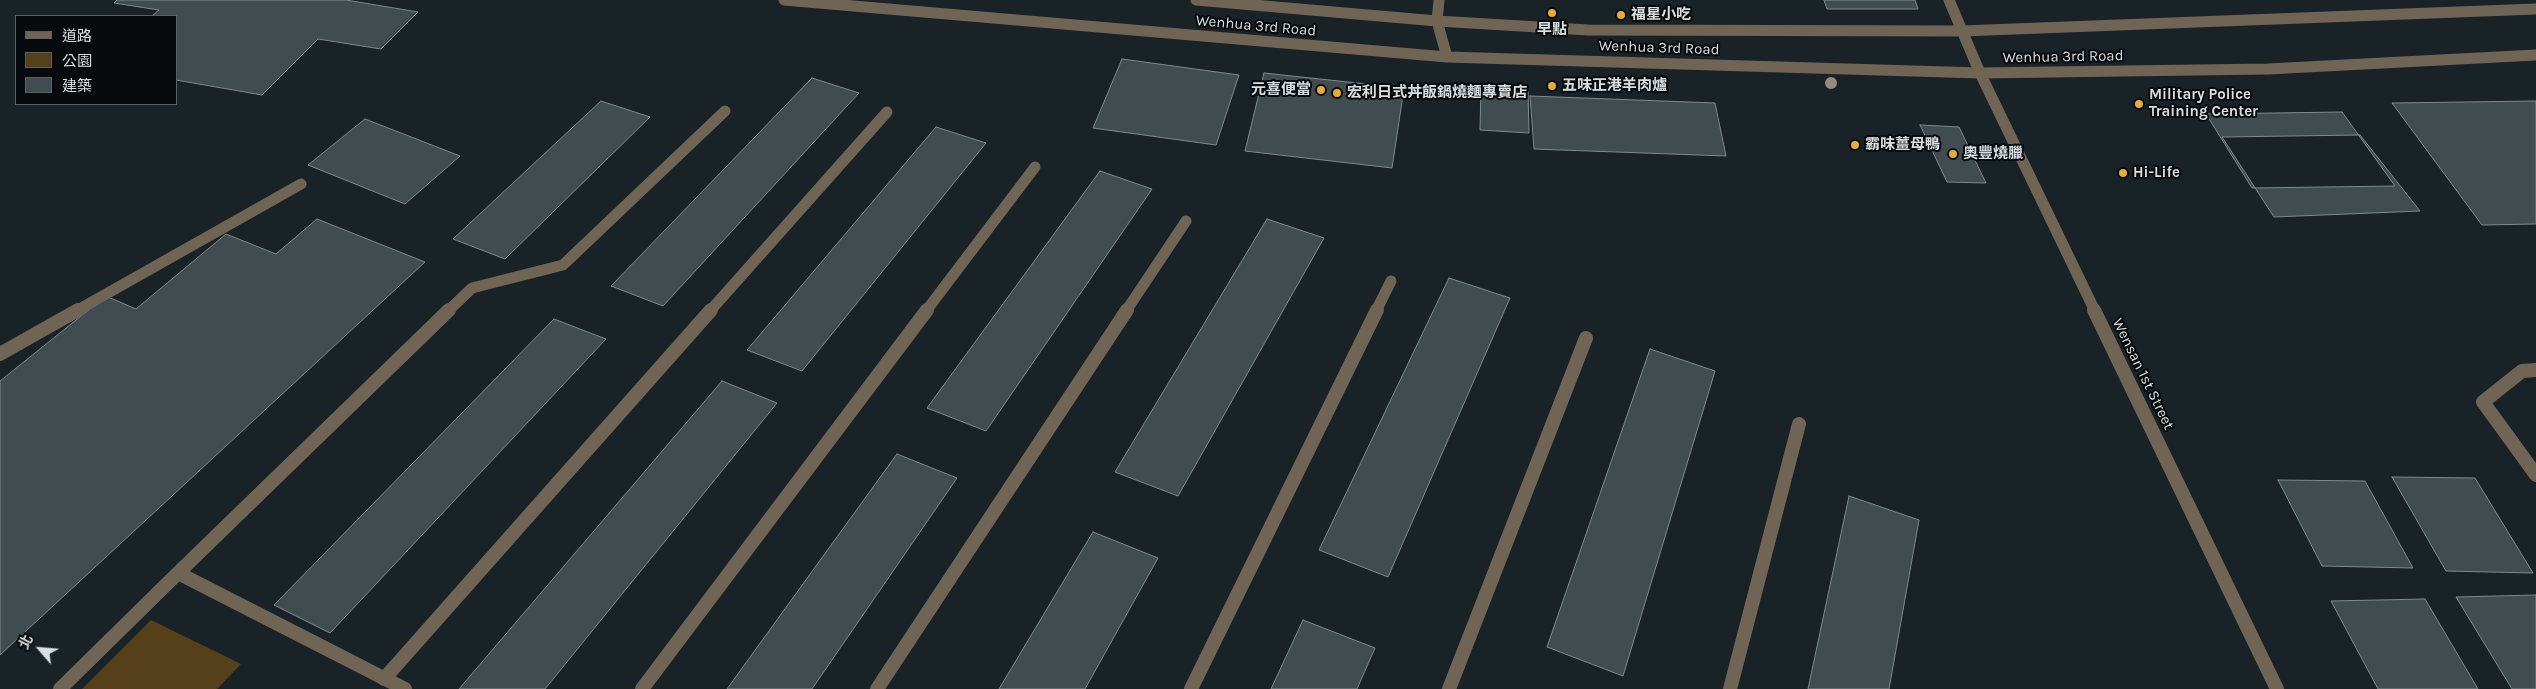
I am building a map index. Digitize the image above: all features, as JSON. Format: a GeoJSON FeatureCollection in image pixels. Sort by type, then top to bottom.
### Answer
{"type":"FeatureCollection","features":[{"type":"Feature","properties":{"kind":"street","name":"Wenhua 3rd Road"},"geometry":{"type":"LineString","coordinates":[[784,0],[1446,57],[1980,73],[2268,69],[2536,55]]}},
{"type":"Feature","properties":{"kind":"street","name":"Wenhua 3rd Road"},"geometry":{"type":"LineString","coordinates":[[1196,0],[1437,21],[1588,30],[1962,31],[2536,9]]}},
{"type":"Feature","properties":{"kind":"street"},"geometry":{"type":"LineString","coordinates":[[1439,0],[1437,21],[1446,57]]}},
{"type":"Feature","properties":{"kind":"street","name":"Wensan 1st Street"},"geometry":{"type":"LineString","coordinates":[[1949,0],[1980,73],[2277,689]]}},
{"type":"Feature","properties":{"kind":"street"},"geometry":{"type":"LineString","coordinates":[[60,689],[472,288],[563,265],[725,110]]}},
{"type":"Feature","properties":{"kind":"street"},"geometry":{"type":"LineString","coordinates":[[384,678],[887,112]]}},
{"type":"Feature","properties":{"kind":"street"},"geometry":{"type":"LineString","coordinates":[[642,689],[1035,167]]}},
{"type":"Feature","properties":{"kind":"street"},"geometry":{"type":"LineString","coordinates":[[0,354],[301,184]]}},
{"type":"Feature","properties":{"kind":"street"},"geometry":{"type":"LineString","coordinates":[[877,689],[1186,221]]}},
{"type":"Feature","properties":{"kind":"street"},"geometry":{"type":"LineString","coordinates":[[1191,689],[1391,281]]}},
{"type":"Feature","properties":{"kind":"street"},"geometry":{"type":"LineString","coordinates":[[1449,689],[1586,338]]}},
{"type":"Feature","properties":{"kind":"street"},"geometry":{"type":"LineString","coordinates":[[2536,370],[2522,371],[2483,402],[2536,475]]}},
{"type":"Feature","properties":{"kind":"street"},"geometry":{"type":"LineString","coordinates":[[1730,689],[1799,424]]}},
{"type":"Feature","properties":{"kind":"street"},"geometry":{"type":"LineString","coordinates":[[178,574],[405,689]]}},
{"type":"Feature","properties":{"kind":"green space"},"geometry":{"type":"Polygon","coordinates":[[[151,620],[241,664],[217,689],[82,689],[151,620]]]}},
{"type":"Feature","properties":{"kind":"building"},"geometry":{"type":"Polygon","coordinates":[[[117,0],[346,0],[418,12],[381,49],[318,39],[262,95],[178,80],[178,15],[153,15],[159,10],[114,3],[117,0]]]}},
{"type":"Feature","properties":{"kind":"building"},"geometry":{"type":"Polygon","coordinates":[[[1824,0],[1915,0],[1918,9],[1827,9],[1824,0]]]}},
{"type":"Feature","properties":{"kind":"building"},"geometry":{"type":"Polygon","coordinates":[[[1122,59],[1239,75],[1216,145],[1093,128],[1122,59]]]}},
{"type":"Feature","properties":{"kind":"building"},"geometry":{"type":"Polygon","coordinates":[[[1264,73],[1404,88],[1392,168],[1245,151],[1264,73]]]}},
{"type":"Feature","properties":{"kind":"building"},"geometry":{"type":"Polygon","coordinates":[[[812,78],[859,93],[663,306],[611,286],[812,78]]]}},
{"type":"Feature","properties":{"kind":"building"},"geometry":{"type":"Polygon","coordinates":[[[1481,88],[1528,91],[1529,133],[1480,130],[1481,88]]]}},
{"type":"Feature","properties":{"kind":"building"},"geometry":{"type":"Polygon","coordinates":[[[1530,96],[1715,103],[1726,156],[1534,149],[1530,96]]]}},
{"type":"Feature","properties":{"kind":"building"},"geometry":{"type":"Polygon","coordinates":[[[601,101],[650,117],[505,259],[453,239],[601,101]]]}},
{"type":"Feature","properties":{"kind":"building"},"geometry":{"type":"Polygon","coordinates":[[[2536,101],[2536,224],[2482,225],[2392,103],[2536,101]]]}},
{"type":"Feature","properties":{"kind":"building"},"geometry":{"type":"Polygon","coordinates":[[[2342,112],[2395,186],[2252,188],[2206,114],[2342,112]]]}},
{"type":"Feature","properties":{"kind":"building"},"geometry":{"type":"Polygon","coordinates":[[[365,119],[460,156],[405,204],[308,165],[365,119]]]}},
{"type":"Feature","properties":{"kind":"building","name":"奧豐燒臘"},"geometry":{"type":"Polygon","coordinates":[[[1920,125],[1959,127],[1986,183],[1947,182],[1920,125]]]}},
{"type":"Feature","properties":{"kind":"building"},"geometry":{"type":"Polygon","coordinates":[[[936,127],[986,143],[802,371],[747,350],[936,127]]]}},
{"type":"Feature","properties":{"kind":"building"},"geometry":{"type":"Polygon","coordinates":[[[2360,135],[2420,211],[2274,217],[2222,137],[2360,135]]]}},
{"type":"Feature","properties":{"kind":"building"},"geometry":{"type":"Polygon","coordinates":[[[1100,171],[1152,189],[986,431],[927,408],[1100,171]]]}},
{"type":"Feature","properties":{"kind":"building"},"geometry":{"type":"Polygon","coordinates":[[[317,219],[425,262],[0,655],[0,381],[106,296],[136,309],[226,234],[276,254],[317,219]]]}},
{"type":"Feature","properties":{"kind":"building"},"geometry":{"type":"Polygon","coordinates":[[[1267,219],[1324,238],[1178,496],[1115,472],[1267,219]]]}},
{"type":"Feature","properties":{"kind":"building"},"geometry":{"type":"Polygon","coordinates":[[[1449,278],[1510,298],[1388,577],[1319,550],[1449,278]]]}},
{"type":"Feature","properties":{"kind":"building"},"geometry":{"type":"Polygon","coordinates":[[[554,319],[606,339],[330,633],[274,605],[554,319]]]}},
{"type":"Feature","properties":{"kind":"building"},"geometry":{"type":"Polygon","coordinates":[[[1650,349],[1715,371],[1623,676],[1547,647],[1650,349]]]}},
{"type":"Feature","properties":{"kind":"building"},"geometry":{"type":"Polygon","coordinates":[[[722,381],[777,403],[545,689],[459,689],[722,381]]]}},
{"type":"Feature","properties":{"kind":"building"},"geometry":{"type":"Polygon","coordinates":[[[897,454],[957,478],[812,689],[727,689],[897,454]]]}},
{"type":"Feature","properties":{"kind":"building"},"geometry":{"type":"Polygon","coordinates":[[[2392,477],[2475,478],[2533,573],[2446,571],[2392,477]]]}},
{"type":"Feature","properties":{"kind":"building"},"geometry":{"type":"Polygon","coordinates":[[[2278,480],[2365,481],[2413,568],[2322,566],[2278,480]]]}},
{"type":"Feature","properties":{"kind":"building"},"geometry":{"type":"Polygon","coordinates":[[[1849,496],[1919,520],[1889,689],[1808,689],[1849,496]]]}},
{"type":"Feature","properties":{"kind":"building"},"geometry":{"type":"Polygon","coordinates":[[[1093,532],[1158,558],[1085,689],[999,689],[1093,532]]]}},
{"type":"Feature","properties":{"kind":"building"},"geometry":{"type":"Polygon","coordinates":[[[2536,595],[2536,689],[2512,689],[2456,597],[2536,595]]]}},
{"type":"Feature","properties":{"kind":"building"},"geometry":{"type":"Polygon","coordinates":[[[2425,599],[2478,689],[2378,689],[2331,601],[2425,599]]]}},
{"type":"Feature","properties":{"kind":"building"},"geometry":{"type":"Polygon","coordinates":[[[1303,620],[1375,648],[1357,689],[1271,689],[1303,620]]]}},
{"type":"Feature","properties":{"kind":"place","name":"早點"},"geometry":{"type":"Point","coordinates":[1552,13]}},
{"type":"Feature","properties":{"kind":"place","name":"福星小吃"},"geometry":{"type":"Point","coordinates":[1621,15]}},
{"type":"Feature","properties":{"kind":"place","name":"五味正港羊肉爐"},"geometry":{"type":"Point","coordinates":[1552,86]}},
{"type":"Feature","properties":{"kind":"place","name":"元喜便當"},"geometry":{"type":"Point","coordinates":[1321,90]}},
{"type":"Feature","properties":{"kind":"place","name":"宏利日式丼飯鍋燒麵專賣店"},"geometry":{"type":"Point","coordinates":[1337,93]}},
{"type":"Feature","properties":{"kind":"place","name":"Military Police Training Center"},"geometry":{"type":"Point","coordinates":[2139,104]}},
{"type":"Feature","properties":{"kind":"place","name":"霸味薑母鴨"},"geometry":{"type":"Point","coordinates":[1855,145]}},
{"type":"Feature","properties":{"kind":"place","name":"奧豐燒臘"},"geometry":{"type":"Point","coordinates":[1953,154]}},
{"type":"Feature","properties":{"kind":"place","name":"Hi-Life"},"geometry":{"type":"Point","coordinates":[2123,173]}}]}
